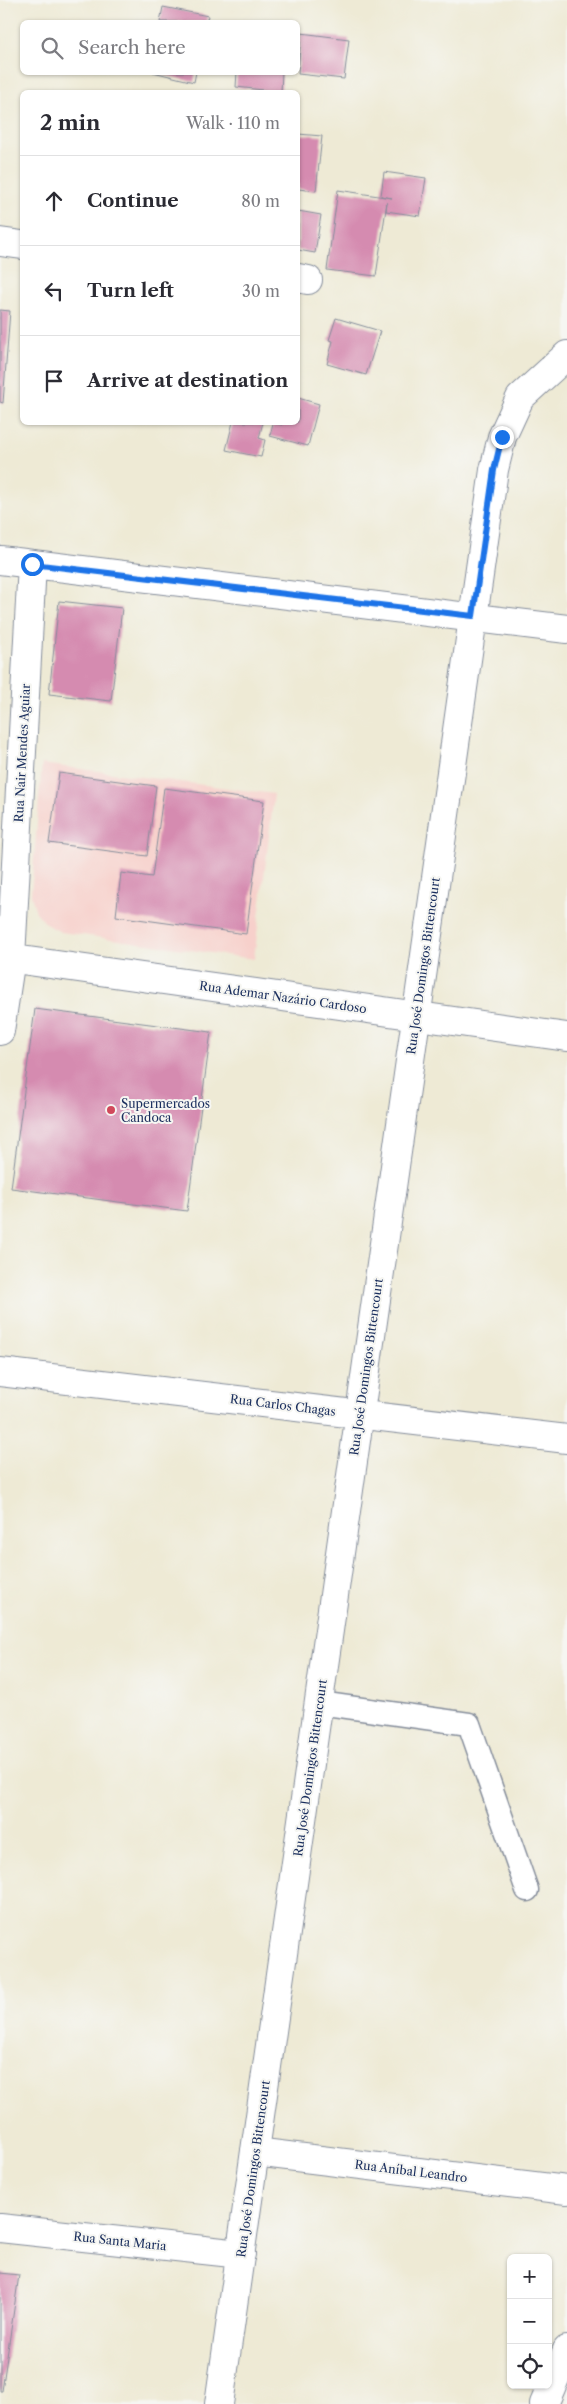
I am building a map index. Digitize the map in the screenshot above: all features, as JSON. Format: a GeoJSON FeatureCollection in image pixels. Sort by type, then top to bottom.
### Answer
{"type":"FeatureCollection","features":[{"type":"Feature","properties":{"kind":"street"},"geometry":{"type":"LineString","coordinates":[[0,242],[20,245]]}},
{"type":"Feature","properties":{"kind":"street","name":"Rua José Domingos Bittencourt"},"geometry":{"type":"LineString","coordinates":[[219,2404],[494,470],[502,437],[520,398],[567,355]]}},
{"type":"Feature","properties":{"kind":"street"},"geometry":{"type":"LineString","coordinates":[[0,560],[473,616],[567,629]]}},
{"type":"Feature","properties":{"kind":"street","name":"Rua Nair Mendes Aguiar"},"geometry":{"type":"LineString","coordinates":[[0,1031],[32,564]]}},
{"type":"Feature","properties":{"kind":"street","name":"Rua Ademar Nazário Cardoso"},"geometry":{"type":"LineString","coordinates":[[5,957],[567,1037]]}},
{"type":"Feature","properties":{"kind":"street","name":"Rua Carlos Chagas"},"geometry":{"type":"LineString","coordinates":[[0,1372],[567,1439]]}},
{"type":"Feature","properties":{"kind":"street","name":"Rua Aníbal Leandro"},"geometry":{"type":"LineString","coordinates":[[255,2152],[567,2190]]}},
{"type":"Feature","properties":{"kind":"street","name":"Rua Santa Maria"},"geometry":{"type":"LineString","coordinates":[[0,2228],[240,2254]]}},
{"type":"Feature","properties":{"kind":"street"},"geometry":{"type":"LineString","coordinates":[[544,2404],[564,2363]]}},
{"type":"Feature","properties":{"kind":"lane"},"geometry":{"type":"LineString","coordinates":[[319,1703],[468,1724],[527,1890]]}},
{"type":"Feature","properties":{"kind":"shaded area"},"geometry":{"type":"Polygon","coordinates":[[[42,764],[274,794],[254,959],[61,932],[47,925],[36,912],[31,895],[42,764]]]}},
{"type":"Feature","properties":{"kind":"building"},"geometry":{"type":"Polygon","coordinates":[[[163,7],[208,16],[207,20],[160,20],[163,7]]]}},
{"type":"Feature","properties":{"kind":"building"},"geometry":{"type":"Polygon","coordinates":[[[301,33],[349,39],[344,79],[300,74],[301,33]]]}},
{"type":"Feature","properties":{"kind":"building"},"geometry":{"type":"Polygon","coordinates":[[[165,75],[195,75],[194,82],[165,75]]]}},
{"type":"Feature","properties":{"kind":"building"},"geometry":{"type":"Polygon","coordinates":[[[237,75],[282,75],[281,90],[236,87],[237,75]]]}},
{"type":"Feature","properties":{"kind":"building"},"geometry":{"type":"Polygon","coordinates":[[[300,134],[322,136],[316,191],[300,189],[300,134]]]}},
{"type":"Feature","properties":{"kind":"building"},"geometry":{"type":"Polygon","coordinates":[[[384,172],[426,178],[420,216],[386,211],[387,202],[376,276],[327,270],[338,190],[392,198],[381,196],[384,172]]]}},
{"type":"Feature","properties":{"kind":"building"},"geometry":{"type":"Polygon","coordinates":[[[300,211],[321,215],[315,253],[300,250],[300,211]]]}},
{"type":"Feature","properties":{"kind":"building"},"geometry":{"type":"Polygon","coordinates":[[[0,310],[10,311],[3,403],[0,402],[0,310]]]}},
{"type":"Feature","properties":{"kind":"building"},"geometry":{"type":"Polygon","coordinates":[[[336,318],[380,331],[366,375],[327,364],[333,341],[329,340],[336,318]]]}},
{"type":"Feature","properties":{"kind":"building"},"geometry":{"type":"Polygon","coordinates":[[[300,399],[319,404],[308,446],[270,436],[273,425],[300,425],[300,399]]]}},
{"type":"Feature","properties":{"kind":"building"},"geometry":{"type":"Polygon","coordinates":[[[232,425],[262,425],[259,438],[265,440],[261,457],[226,450],[232,425]]]}},
{"type":"Feature","properties":{"kind":"building"},"geometry":{"type":"Polygon","coordinates":[[[59,601],[122,608],[111,701],[49,694],[59,601]]]}},
{"type":"Feature","properties":{"kind":"building"},"geometry":{"type":"Polygon","coordinates":[[[59,773],[156,786],[147,856],[49,843],[59,773]]]}},
{"type":"Feature","properties":{"kind":"building"},"geometry":{"type":"Polygon","coordinates":[[[164,788],[264,801],[246,934],[116,916],[121,873],[152,877],[164,788]]]}},
{"type":"Feature","properties":{"kind":"building","name":"Supermercados Candoca"},"geometry":{"type":"Polygon","coordinates":[[[35,1009],[211,1032],[187,1211],[11,1188],[35,1009]]]}},
{"type":"Feature","properties":{"kind":"building"},"geometry":{"type":"Polygon","coordinates":[[[0,2273],[19,2275],[2,2391],[0,2391],[0,2273]]]}},
{"type":"Feature","properties":{"kind":"place","name":"Supermercados Candoca"},"geometry":{"type":"Point","coordinates":[111,1110]}},
{"type":"Feature","properties":{"kind":"route"},"geometry":{"type":"LineString","coordinates":[[32,564],[473,616],[494,470],[502,437]]}}]}
